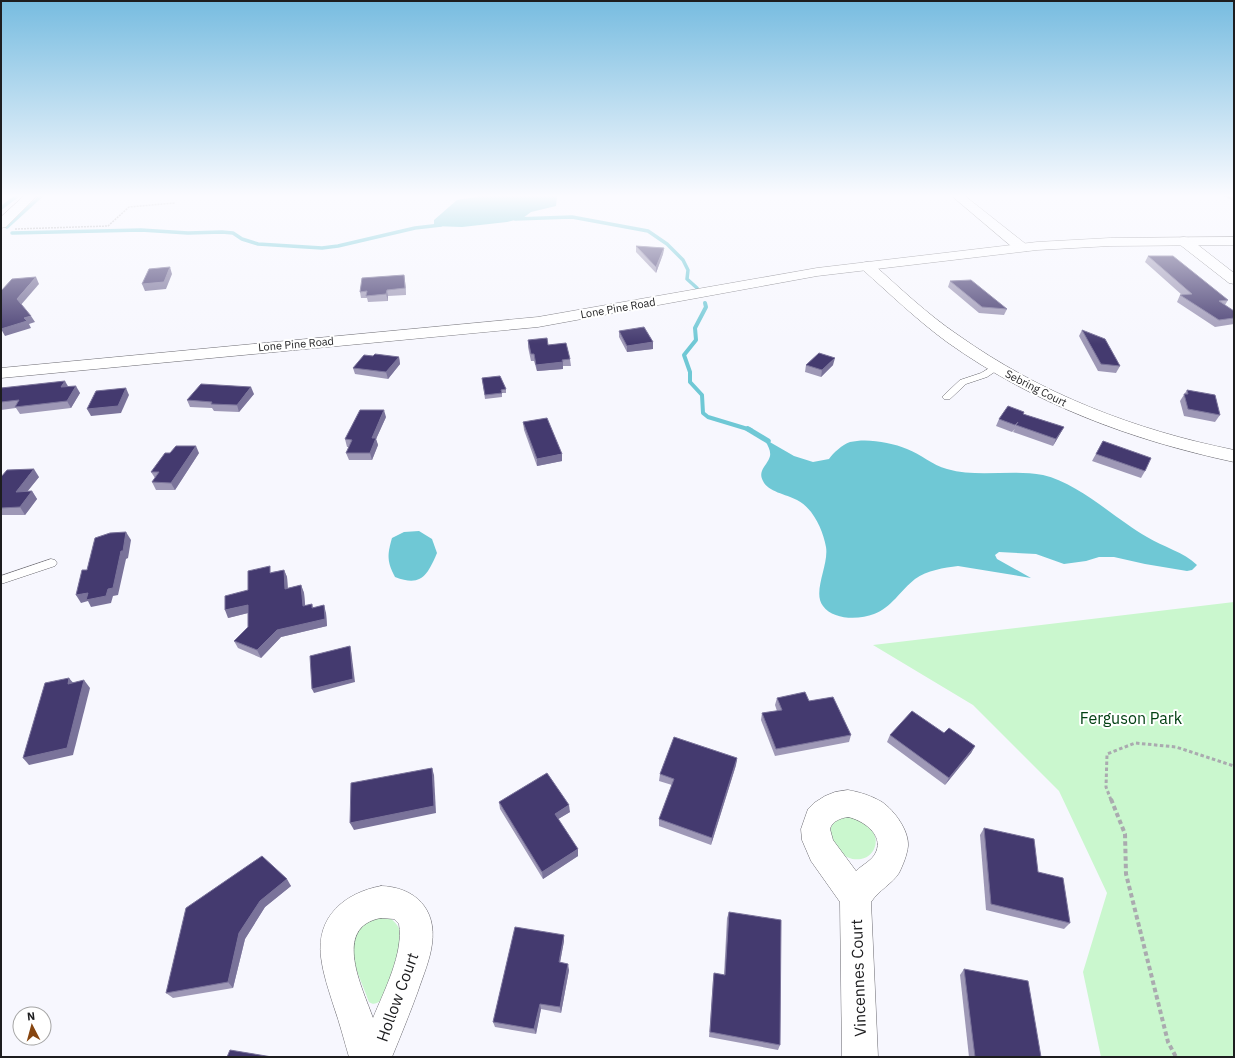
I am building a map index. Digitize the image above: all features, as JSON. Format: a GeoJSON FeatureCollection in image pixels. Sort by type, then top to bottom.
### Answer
{"type":"FeatureCollection","features":[{"type":"Feature","properties":{"kind":"street"},"geometry":{"type":"LineString","coordinates":[[1019,245],[1022,248]]}},
{"type":"Feature","properties":{"kind":"street","name":"Lone Pine Road"},"geometry":{"type":"LineString","coordinates":[[1,373],[538,322],[792,276],[1022,248],[1056,245]]}},
{"type":"Feature","properties":{"kind":"street"},"geometry":{"type":"LineString","coordinates":[[1190,245],[1234,280]]}},
{"type":"Feature","properties":{"kind":"street","name":"Sebring Court"},"geometry":{"type":"LineString","coordinates":[[867,266],[939,328],[996,367],[1056,399],[1107,420],[1179,443],[1234,456]]}},
{"type":"Feature","properties":{"kind":"street","name":"Vincennes Court"},"geometry":{"type":"LineString","coordinates":[[855,899],[860,1057]]}},
{"type":"Feature","properties":{"kind":"street","name":"Hollow Court"},"geometry":{"type":"LineString","coordinates":[[366,1057],[339,968],[337,949],[338,936],[344,921],[355,912],[367,905],[380,902],[393,902],[405,908],[413,916],[416,930],[416,944],[386,1031],[374,1057]]}},
{"type":"Feature","properties":{"kind":"lane"},"geometry":{"type":"LineString","coordinates":[[947,397],[963,382],[984,375],[996,367]]}},
{"type":"Feature","properties":{"kind":"lane"},"geometry":{"type":"LineString","coordinates":[[1,580],[51,562]]}},
{"type":"Feature","properties":{"kind":"path"},"geometry":{"type":"LineString","coordinates":[[1176,1057],[1168,1042],[1126,874],[1124,834],[1106,787],[1107,754],[1135,743],[1176,747],[1234,766]]}},
{"type":"Feature","properties":{"kind":"green space","name":"Ferguson Park"},"geometry":{"type":"Polygon","coordinates":[[[1234,602],[1234,1057],[1101,1057],[1083,972],[1107,893],[1059,791],[973,705],[873,645],[1234,602]]]}},
{"type":"Feature","properties":{"kind":"green space"},"geometry":{"type":"Polygon","coordinates":[[[852,816],[868,826],[875,835],[876,840],[874,850],[871,854],[861,859],[852,859],[843,855],[836,848],[830,831],[833,824],[840,818],[852,816]]]}},
{"type":"Feature","properties":{"kind":"green space"},"geometry":{"type":"Polygon","coordinates":[[[375,917],[390,918],[400,930],[401,936],[396,959],[383,997],[380,1001],[373,1004],[369,1002],[356,966],[353,955],[353,944],[356,934],[363,925],[375,917]]]}},
{"type":"Feature","properties":{"kind":"water"},"geometry":{"type":"Polygon","coordinates":[[[863,440],[886,443],[901,447],[912,451],[942,467],[959,472],[1031,473],[1043,475],[1056,479],[1083,493],[1153,541],[1180,553],[1192,560],[1197,565],[1192,570],[1187,571],[1114,557],[1099,557],[1086,561],[1064,564],[1036,554],[999,552],[995,555],[997,559],[1031,578],[958,566],[930,571],[915,579],[886,608],[874,614],[847,618],[833,614],[827,611],[820,600],[819,593],[825,562],[826,547],[820,527],[808,508],[797,500],[769,488],[765,485],[761,477],[762,471],[770,456],[770,450],[766,442],[768,441],[794,456],[813,462],[829,459],[844,445],[850,442],[863,440]]]}},
{"type":"Feature","properties":{"kind":"water"},"geometry":{"type":"Polygon","coordinates":[[[419,531],[432,539],[437,553],[430,568],[417,580],[411,581],[395,577],[389,563],[389,549],[392,538],[404,532],[419,531]]]}},
{"type":"Feature","properties":{"kind":"building"},"geometry":{"type":"Polygon","coordinates":[[[636,246],[664,248],[656,267],[636,246]]]}},
{"type":"Feature","properties":{"kind":"building"},"geometry":{"type":"Polygon","coordinates":[[[1148,256],[1173,256],[1228,300],[1219,301],[1234,311],[1234,318],[1219,320],[1180,295],[1192,294],[1148,256]]]}},
{"type":"Feature","properties":{"kind":"building"},"geometry":{"type":"Polygon","coordinates":[[[170,267],[164,282],[142,284],[149,269],[170,267]]]}},
{"type":"Feature","properties":{"kind":"building"},"geometry":{"type":"Polygon","coordinates":[[[404,275],[405,288],[387,290],[386,294],[366,296],[367,291],[360,292],[362,278],[404,275]]]}},
{"type":"Feature","properties":{"kind":"building"},"geometry":{"type":"Polygon","coordinates":[[[36,277],[17,299],[31,316],[24,318],[27,321],[1,329],[1,291],[12,279],[36,277]]]}},
{"type":"Feature","properties":{"kind":"building"},"geometry":{"type":"Polygon","coordinates":[[[971,280],[1007,309],[982,307],[950,281],[971,280]]]}},
{"type":"Feature","properties":{"kind":"building"},"geometry":{"type":"Polygon","coordinates":[[[644,327],[653,342],[627,346],[619,331],[644,327]]]}},
{"type":"Feature","properties":{"kind":"building"},"geometry":{"type":"Polygon","coordinates":[[[1082,330],[1105,339],[1120,366],[1101,364],[1082,330]]]}},
{"type":"Feature","properties":{"kind":"building"},"geometry":{"type":"Polygon","coordinates":[[[547,338],[548,345],[566,343],[570,359],[562,360],[563,362],[536,365],[534,354],[531,354],[528,340],[547,338]]]}},
{"type":"Feature","properties":{"kind":"building"},"geometry":{"type":"Polygon","coordinates":[[[819,353],[835,358],[822,370],[806,365],[819,353]]]}},
{"type":"Feature","properties":{"kind":"building"},"geometry":{"type":"Polygon","coordinates":[[[375,354],[399,357],[386,372],[353,368],[364,355],[373,356],[375,354]]]}},
{"type":"Feature","properties":{"kind":"building"},"geometry":{"type":"Polygon","coordinates":[[[500,376],[506,389],[501,390],[502,393],[485,395],[482,378],[500,376]]]}},
{"type":"Feature","properties":{"kind":"building"},"geometry":{"type":"Polygon","coordinates":[[[65,381],[61,387],[76,386],[67,401],[15,407],[19,400],[1,402],[1,388],[65,381]]]}},
{"type":"Feature","properties":{"kind":"building"},"geometry":{"type":"Polygon","coordinates":[[[201,384],[251,387],[237,405],[211,404],[212,402],[187,400],[201,384]]]}},
{"type":"Feature","properties":{"kind":"building"},"geometry":{"type":"Polygon","coordinates":[[[126,388],[118,406],[87,409],[96,391],[126,388]]]}},
{"type":"Feature","properties":{"kind":"building"},"geometry":{"type":"Polygon","coordinates":[[[1187,390],[1215,395],[1220,415],[1188,409],[1184,394],[1188,394],[1187,390]]]}},
{"type":"Feature","properties":{"kind":"building"},"geometry":{"type":"Polygon","coordinates":[[[1008,406],[1024,412],[1023,414],[1064,427],[1056,439],[1016,425],[1018,422],[1015,425],[999,419],[1008,406]]]}},
{"type":"Feature","properties":{"kind":"building"},"geometry":{"type":"Polygon","coordinates":[[[360,410],[384,410],[372,438],[376,438],[370,453],[346,453],[352,440],[345,439],[360,410]]]}},
{"type":"Feature","properties":{"kind":"building"},"geometry":{"type":"Polygon","coordinates":[[[547,418],[562,454],[537,459],[523,422],[547,418]]]}},
{"type":"Feature","properties":{"kind":"building"},"geometry":{"type":"Polygon","coordinates":[[[1103,441],[1151,458],[1145,471],[1096,454],[1103,441]]]}},
{"type":"Feature","properties":{"kind":"building"},"geometry":{"type":"Polygon","coordinates":[[[176,446],[196,446],[171,483],[152,482],[159,472],[151,472],[165,453],[170,453],[176,446]]]}},
{"type":"Feature","properties":{"kind":"building"},"geometry":{"type":"Polygon","coordinates":[[[34,469],[16,492],[32,491],[20,507],[1,508],[1,477],[7,470],[34,469]]]}},
{"type":"Feature","properties":{"kind":"building"},"geometry":{"type":"Polygon","coordinates":[[[126,532],[123,551],[121,551],[113,588],[108,589],[106,596],[86,600],[88,593],[76,595],[82,570],[87,570],[95,538],[110,533],[126,532]]]}},
{"type":"Feature","properties":{"kind":"building"},"geometry":{"type":"Polygon","coordinates":[[[270,566],[270,573],[284,570],[285,589],[301,585],[303,606],[312,604],[312,608],[324,605],[325,619],[277,630],[257,650],[234,641],[248,627],[248,605],[225,610],[225,596],[248,590],[248,571],[270,566]]]}},
{"type":"Feature","properties":{"kind":"building"},"geometry":{"type":"Polygon","coordinates":[[[350,646],[353,679],[312,689],[310,656],[350,646]]]}},
{"type":"Feature","properties":{"kind":"building"},"geometry":{"type":"Polygon","coordinates":[[[69,678],[68,684],[84,680],[67,748],[23,758],[45,683],[69,678]]]}},
{"type":"Feature","properties":{"kind":"building"},"geometry":{"type":"Polygon","coordinates":[[[805,692],[809,701],[833,697],[851,735],[776,749],[762,713],[782,710],[777,698],[805,692]]]}},
{"type":"Feature","properties":{"kind":"building"},"geometry":{"type":"Polygon","coordinates":[[[912,711],[944,733],[949,728],[975,746],[949,778],[890,735],[912,711]]]}},
{"type":"Feature","properties":{"kind":"building"},"geometry":{"type":"Polygon","coordinates":[[[674,737],[737,758],[712,838],[659,819],[674,779],[660,774],[674,737]]]}},
{"type":"Feature","properties":{"kind":"building"},"geometry":{"type":"Polygon","coordinates":[[[432,768],[434,806],[350,823],[351,783],[432,768]]]}},
{"type":"Feature","properties":{"kind":"building"},"geometry":{"type":"Polygon","coordinates":[[[547,773],[569,805],[555,814],[578,849],[542,872],[499,802],[547,773]]]}},
{"type":"Feature","properties":{"kind":"building"},"geometry":{"type":"Polygon","coordinates":[[[984,828],[1034,839],[1038,872],[1063,878],[1070,923],[991,904],[984,828]]]}},
{"type":"Feature","properties":{"kind":"building"},"geometry":{"type":"Polygon","coordinates":[[[262,856],[287,879],[260,901],[239,933],[228,982],[166,993],[186,908],[262,856]]]}},
{"type":"Feature","properties":{"kind":"building"},"geometry":{"type":"Polygon","coordinates":[[[729,912],[781,920],[780,1045],[710,1032],[714,973],[725,975],[729,912]]]}},
{"type":"Feature","properties":{"kind":"building"},"geometry":{"type":"Polygon","coordinates":[[[515,927],[564,935],[559,962],[568,964],[560,1007],[540,1004],[534,1029],[493,1022],[515,927]]]}},
{"type":"Feature","properties":{"kind":"building"},"geometry":{"type":"Polygon","coordinates":[[[964,969],[1028,981],[1041,1057],[975,1057],[964,969]]]}},
{"type":"Feature","properties":{"kind":"building"},"geometry":{"type":"Polygon","coordinates":[[[230,1050],[272,1057],[227,1057],[230,1050]]]}},
{"type":"Feature","properties":{"kind":"waterway"},"geometry":{"type":"LineString","coordinates":[[280,245],[322,248],[341,245]]}},
{"type":"Feature","properties":{"kind":"waterway"},"geometry":{"type":"LineString","coordinates":[[668,245],[683,260],[688,270],[687,279],[697,288]]}},
{"type":"Feature","properties":{"kind":"waterway"},"geometry":{"type":"LineString","coordinates":[[705,303],[706,307],[695,328],[696,340],[684,355],[690,372],[690,382],[702,395],[703,413],[708,417],[748,429]]}},
{"type":"Feature","properties":{"kind":"waterway"},"geometry":{"type":"LineString","coordinates":[[748,429],[768,441]]}}]}
